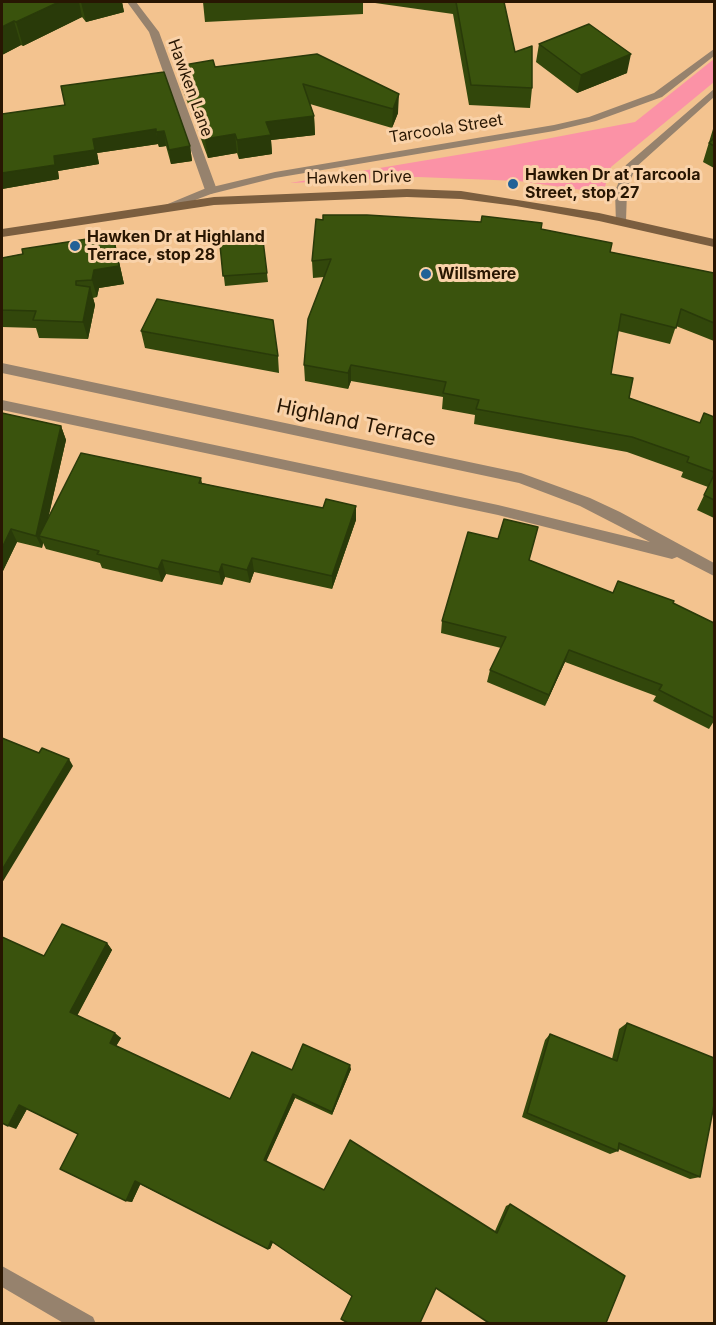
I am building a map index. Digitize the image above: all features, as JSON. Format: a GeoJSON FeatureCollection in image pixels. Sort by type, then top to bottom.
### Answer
{"type":"FeatureCollection","features":[{"type":"Feature","properties":{"kind":"main road","name":"Hawken Drive"},"geometry":{"type":"LineString","coordinates":[[2,233],[170,206],[280,196],[433,194],[496,199],[620,222],[714,243]]}},
{"type":"Feature","properties":{"kind":"street","name":"Hawken Lane"},"geometry":{"type":"LineString","coordinates":[[132,2],[154,32],[211,190]]}},
{"type":"Feature","properties":{"kind":"street","name":"Tarcoola Street"},"geometry":{"type":"LineString","coordinates":[[170,206],[211,190],[275,175],[555,128],[592,119],[658,95],[714,52]]}},
{"type":"Feature","properties":{"kind":"street"},"geometry":{"type":"LineString","coordinates":[[620,222],[621,191],[630,167],[714,92]]}},
{"type":"Feature","properties":{"kind":"street","name":"Highland Terrace"},"geometry":{"type":"LineString","coordinates":[[2,368],[521,478],[585,502],[714,570]]}},
{"type":"Feature","properties":{"kind":"street","name":"Highland Terrace"},"geometry":{"type":"LineString","coordinates":[[2,405],[498,510],[690,556]]}},
{"type":"Feature","properties":{"kind":"street"},"geometry":{"type":"LineString","coordinates":[[2,1276],[86,1323]]}},
{"type":"Feature","properties":{"kind":"shaded area"},"geometry":{"type":"Polygon","coordinates":[[[714,59],[714,82],[611,167],[603,193],[519,181],[418,177],[290,183],[493,149],[635,122],[714,59]]]}},
{"type":"Feature","properties":{"kind":"building"},"geometry":{"type":"Polygon","coordinates":[[[2,2],[59,2],[2,27],[2,2]]]}},
{"type":"Feature","properties":{"kind":"building"},"geometry":{"type":"Polygon","coordinates":[[[456,2],[504,2],[515,52],[532,46],[532,88],[471,85],[456,2]]]}},
{"type":"Feature","properties":{"kind":"building"},"geometry":{"type":"Polygon","coordinates":[[[589,24],[631,54],[581,75],[539,44],[589,24]]]}},
{"type":"Feature","properties":{"kind":"building"},"geometry":{"type":"Polygon","coordinates":[[[317,54],[399,94],[393,109],[303,84],[314,116],[266,122],[271,135],[237,140],[235,134],[205,139],[178,66],[213,60],[215,67],[317,54]]]}},
{"type":"Feature","properties":{"kind":"building"},"geometry":{"type":"Polygon","coordinates":[[[164,72],[190,146],[169,150],[164,131],[156,132],[156,129],[93,139],[95,150],[54,156],[55,165],[2,173],[2,114],[65,105],[61,86],[164,72]]]}},
{"type":"Feature","properties":{"kind":"building"},"geometry":{"type":"Polygon","coordinates":[[[323,215],[367,215],[481,222],[482,216],[542,223],[541,229],[612,243],[610,252],[714,273],[714,323],[681,309],[676,328],[621,314],[611,374],[633,378],[629,398],[700,423],[704,413],[714,417],[714,472],[687,462],[689,457],[632,437],[476,409],[479,400],[443,393],[446,382],[351,365],[348,373],[304,365],[308,319],[331,259],[312,261],[316,219],[323,220],[323,215]]]}},
{"type":"Feature","properties":{"kind":"building"},"geometry":{"type":"Polygon","coordinates":[[[262,232],[267,273],[223,276],[219,235],[262,232]]]}},
{"type":"Feature","properties":{"kind":"building"},"geometry":{"type":"Polygon","coordinates":[[[113,235],[119,266],[94,270],[92,280],[76,281],[76,285],[90,287],[83,322],[33,320],[36,311],[2,310],[2,258],[23,254],[22,249],[113,235]]]}},
{"type":"Feature","properties":{"kind":"building"},"geometry":{"type":"Polygon","coordinates":[[[157,299],[273,320],[278,356],[141,331],[157,299]]]}},
{"type":"Feature","properties":{"kind":"building"},"geometry":{"type":"Polygon","coordinates":[[[2,413],[61,426],[36,536],[11,529],[2,548],[2,413]]]}},
{"type":"Feature","properties":{"kind":"building"},"geometry":{"type":"Polygon","coordinates":[[[81,453],[201,478],[199,483],[323,508],[326,499],[356,506],[332,576],[252,558],[247,570],[222,564],[219,572],[162,560],[158,569],[97,554],[99,551],[39,536],[81,453]]]}},
{"type":"Feature","properties":{"kind":"building"},"geometry":{"type":"Polygon","coordinates":[[[714,475],[714,500],[704,495],[714,475]]]}},
{"type":"Feature","properties":{"kind":"building"},"geometry":{"type":"Polygon","coordinates":[[[504,519],[538,527],[529,560],[613,593],[618,581],[674,601],[673,603],[714,623],[714,718],[659,690],[662,685],[569,650],[549,695],[490,670],[506,637],[442,621],[468,532],[498,539],[504,519]]]}},
{"type":"Feature","properties":{"kind":"building"},"geometry":{"type":"Polygon","coordinates":[[[2,738],[39,753],[42,748],[69,759],[2,870],[2,738]]]}},
{"type":"Feature","properties":{"kind":"building"},"geometry":{"type":"Polygon","coordinates":[[[62,924],[107,943],[70,1012],[115,1033],[110,1043],[230,1099],[252,1052],[292,1070],[303,1044],[350,1065],[332,1112],[293,1094],[264,1160],[324,1190],[350,1140],[497,1233],[510,1204],[625,1276],[606,1323],[489,1323],[436,1288],[420,1323],[348,1323],[341,1319],[352,1296],[271,1241],[268,1249],[135,1181],[126,1201],[60,1169],[78,1134],[19,1105],[8,1126],[2,1123],[2,937],[44,956],[62,924]]]}},
{"type":"Feature","properties":{"kind":"building"},"geometry":{"type":"Polygon","coordinates":[[[627,1023],[714,1058],[714,1105],[700,1177],[619,1143],[618,1151],[527,1113],[550,1034],[617,1061],[627,1023]]]}},
{"type":"Feature","properties":{"kind":"place","name":"Hawken Dr at Tarcoola Street, stop 27"},"geometry":{"type":"Point","coordinates":[513,184]}},
{"type":"Feature","properties":{"kind":"place","name":"Hawken Dr at Highland Terrace, stop 28"},"geometry":{"type":"Point","coordinates":[75,246]}},
{"type":"Feature","properties":{"kind":"place","name":"Willsmere"},"geometry":{"type":"Point","coordinates":[426,274]}}]}
